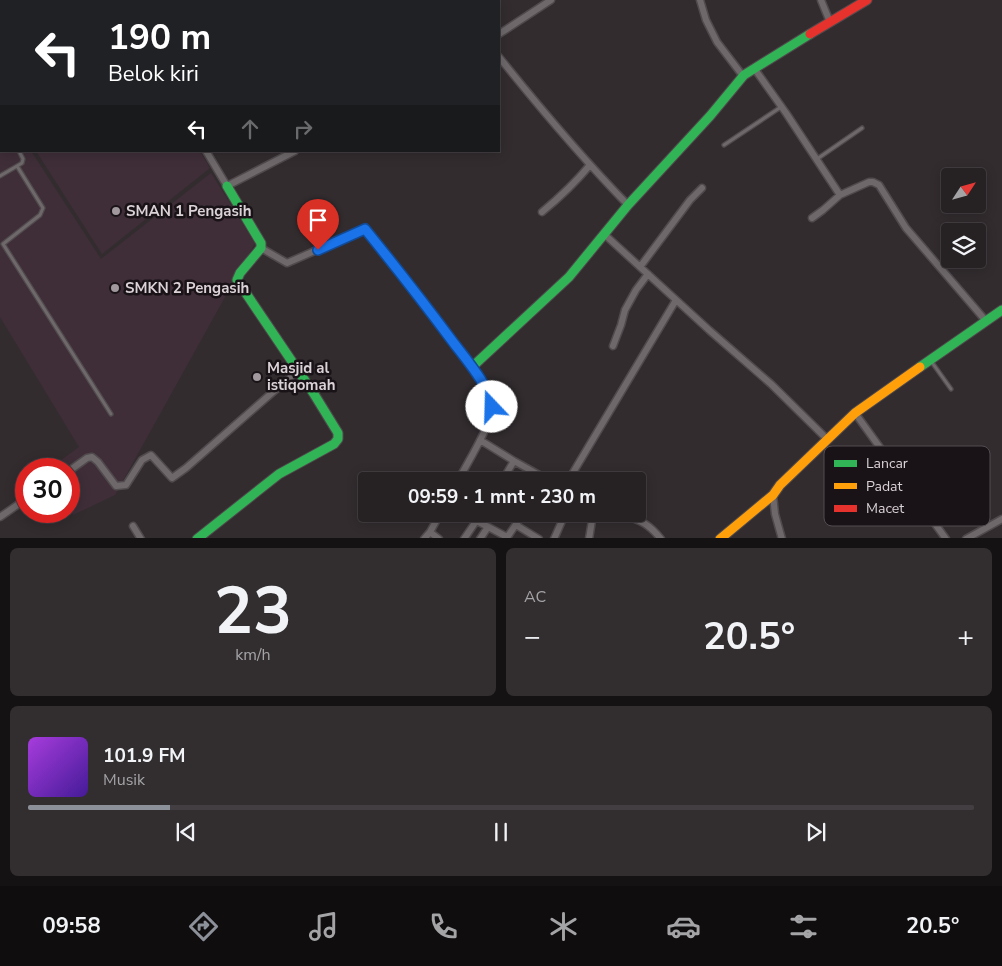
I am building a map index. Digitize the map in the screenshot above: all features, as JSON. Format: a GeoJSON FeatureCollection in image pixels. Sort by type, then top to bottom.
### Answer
{"type":"FeatureCollection","features":[{"type":"Feature","properties":{"kind":"street"},"geometry":{"type":"LineString","coordinates":[[500,33],[551,0]]}},
{"type":"Feature","properties":{"kind":"street"},"geometry":{"type":"LineString","coordinates":[[700,0],[710,30],[743,76]]}},
{"type":"Feature","properties":{"kind":"street"},"geometry":{"type":"LineString","coordinates":[[821,0],[830,22]]}},
{"type":"Feature","properties":{"kind":"street"},"geometry":{"type":"LineString","coordinates":[[472,367],[569,277],[628,205],[710,116],[743,76],[784,49],[867,0]]}},
{"type":"Feature","properties":{"kind":"street"},"geometry":{"type":"LineString","coordinates":[[500,58],[540,109],[628,205]]}},
{"type":"Feature","properties":{"kind":"street"},"geometry":{"type":"LineString","coordinates":[[754,68],[840,195]]}},
{"type":"Feature","properties":{"kind":"street"},"geometry":{"type":"LineString","coordinates":[[197,538],[280,474],[338,440],[337,432],[324,411],[238,280],[240,273],[261,248],[261,243],[207,152]]}},
{"type":"Feature","properties":{"kind":"street"},"geometry":{"type":"LineString","coordinates":[[227,186],[293,152]]}},
{"type":"Feature","properties":{"kind":"street"},"geometry":{"type":"LineString","coordinates":[[542,212],[576,182],[590,165]]}},
{"type":"Feature","properties":{"kind":"street"},"geometry":{"type":"LineString","coordinates":[[812,218],[840,195],[869,182],[879,185],[906,228],[986,322]]}},
{"type":"Feature","properties":{"kind":"street"},"geometry":{"type":"LineString","coordinates":[[640,267],[690,200],[702,188]]}},
{"type":"Feature","properties":{"kind":"street"},"geometry":{"type":"LineString","coordinates":[[261,248],[287,263],[365,229],[472,367],[492,401],[490,417],[463,472]]}},
{"type":"Feature","properties":{"kind":"street"},"geometry":{"type":"LineString","coordinates":[[604,234],[771,384],[827,439]]}},
{"type":"Feature","properties":{"kind":"street"},"geometry":{"type":"LineString","coordinates":[[613,346],[625,310],[648,274]]}},
{"type":"Feature","properties":{"kind":"street"},"geometry":{"type":"LineString","coordinates":[[573,472],[676,300]]}},
{"type":"Feature","properties":{"kind":"street"},"geometry":{"type":"LineString","coordinates":[[720,538],[773,495],[854,413],[986,322],[1000,315]]}},
{"type":"Feature","properties":{"kind":"street"},"geometry":{"type":"LineString","coordinates":[[80,463],[92,457],[116,486],[126,486],[142,460],[151,455],[172,478],[186,468],[297,371]]}},
{"type":"Feature","properties":{"kind":"street"},"geometry":{"type":"LineString","coordinates":[[854,413],[878,446]]}},
{"type":"Feature","properties":{"kind":"street"},"geometry":{"type":"LineString","coordinates":[[480,440],[533,472]]}},
{"type":"Feature","properties":{"kind":"street"},"geometry":{"type":"LineString","coordinates":[[507,472],[514,461]]}},
{"type":"Feature","properties":{"kind":"street"},"geometry":{"type":"LineString","coordinates":[[773,495],[775,514],[782,538]]}},
{"type":"Feature","properties":{"kind":"street"},"geometry":{"type":"LineString","coordinates":[[0,517],[15,507]]}},
{"type":"Feature","properties":{"kind":"street"},"geometry":{"type":"LineString","coordinates":[[990,525],[1002,519]]}},
{"type":"Feature","properties":{"kind":"street"},"geometry":{"type":"LineString","coordinates":[[424,538],[436,522]]}},
{"type":"Feature","properties":{"kind":"street"},"geometry":{"type":"LineString","coordinates":[[464,538],[476,522]]}},
{"type":"Feature","properties":{"kind":"street"},"geometry":{"type":"LineString","coordinates":[[479,522],[506,538],[518,522]]}},
{"type":"Feature","properties":{"kind":"street"},"geometry":{"type":"LineString","coordinates":[[554,538],[561,522]]}},
{"type":"Feature","properties":{"kind":"street"},"geometry":{"type":"LineString","coordinates":[[589,538],[592,522]]}},
{"type":"Feature","properties":{"kind":"street"},"geometry":{"type":"LineString","coordinates":[[644,522],[661,538]]}},
{"type":"Feature","properties":{"kind":"street"},"geometry":{"type":"LineString","coordinates":[[516,525],[539,538]]}},
{"type":"Feature","properties":{"kind":"street"},"geometry":{"type":"LineString","coordinates":[[134,526],[141,538]]}},
{"type":"Feature","properties":{"kind":"street"},"geometry":{"type":"LineString","coordinates":[[937,526],[946,538]]}},
{"type":"Feature","properties":{"kind":"street"},"geometry":{"type":"LineString","coordinates":[[966,538],[989,526]]}},
{"type":"Feature","properties":{"kind":"street"},"geometry":{"type":"LineString","coordinates":[[480,538],[488,527]]}},
{"type":"Feature","properties":{"kind":"street"},"geometry":{"type":"LineString","coordinates":[[430,532],[439,538]]}},
{"type":"Feature","properties":{"kind":"lane"},"geometry":{"type":"LineString","coordinates":[[724,145],[781,107]]}},
{"type":"Feature","properties":{"kind":"lane"},"geometry":{"type":"LineString","coordinates":[[816,159],[862,128]]}},
{"type":"Feature","properties":{"kind":"lane"},"geometry":{"type":"LineString","coordinates":[[0,176],[22,163],[23,159],[20,152]]}},
{"type":"Feature","properties":{"kind":"lane"},"geometry":{"type":"LineString","coordinates":[[18,166],[43,208],[40,215],[4,244],[111,414]]}},
{"type":"Feature","properties":{"kind":"lane"},"geometry":{"type":"LineString","coordinates":[[931,360],[951,389]]}},
{"type":"Feature","properties":{"kind":"shaded area","name":"SMKN 2 Pengasih"},"geometry":{"type":"Polygon","coordinates":[[[0,152],[32,152],[101,259],[211,173],[255,243],[115,495],[80,512],[80,458],[64,458],[79,447],[0,317],[0,152]]]}},
{"type":"Feature","properties":{"kind":"shaded area","name":"SMAN 1 Pengasih"},"geometry":{"type":"Polygon","coordinates":[[[37,152],[201,152],[210,168],[102,254],[37,152]]]}},
{"type":"Feature","properties":{"kind":"traffic: fast"},"geometry":{"type":"LineString","coordinates":[[472,367],[569,277],[628,205],[710,116],[744,75],[810,34]]}},
{"type":"Feature","properties":{"kind":"traffic: fast"},"geometry":{"type":"LineString","coordinates":[[198,538],[279,474],[334,444],[338,439],[338,433],[314,394],[237,280],[240,273],[261,248],[261,243],[227,186]]}},
{"type":"Feature","properties":{"kind":"traffic: fast"},"geometry":{"type":"LineString","coordinates":[[920,367],[1002,310]]}},
{"type":"Feature","properties":{"kind":"traffic: slow"},"geometry":{"type":"LineString","coordinates":[[721,538],[773,495],[780,485],[855,413],[920,367]]}},
{"type":"Feature","properties":{"kind":"traffic: jam"},"geometry":{"type":"LineString","coordinates":[[810,34],[867,0]]}},
{"type":"Feature","properties":{"kind":"place","name":"SMAN 1 Pengasih"},"geometry":{"type":"Point","coordinates":[116,211]}},
{"type":"Feature","properties":{"kind":"place","name":"SMKN 2 Pengasih"},"geometry":{"type":"Point","coordinates":[115,288]}},
{"type":"Feature","properties":{"kind":"place","name":"Masjid al istiqomah"},"geometry":{"type":"Point","coordinates":[257,377]}},
{"type":"Feature","properties":{"kind":"route"},"geometry":{"type":"LineString","coordinates":[[318,250],[365,229],[472,367],[490,396],[492,407]]}}]}
